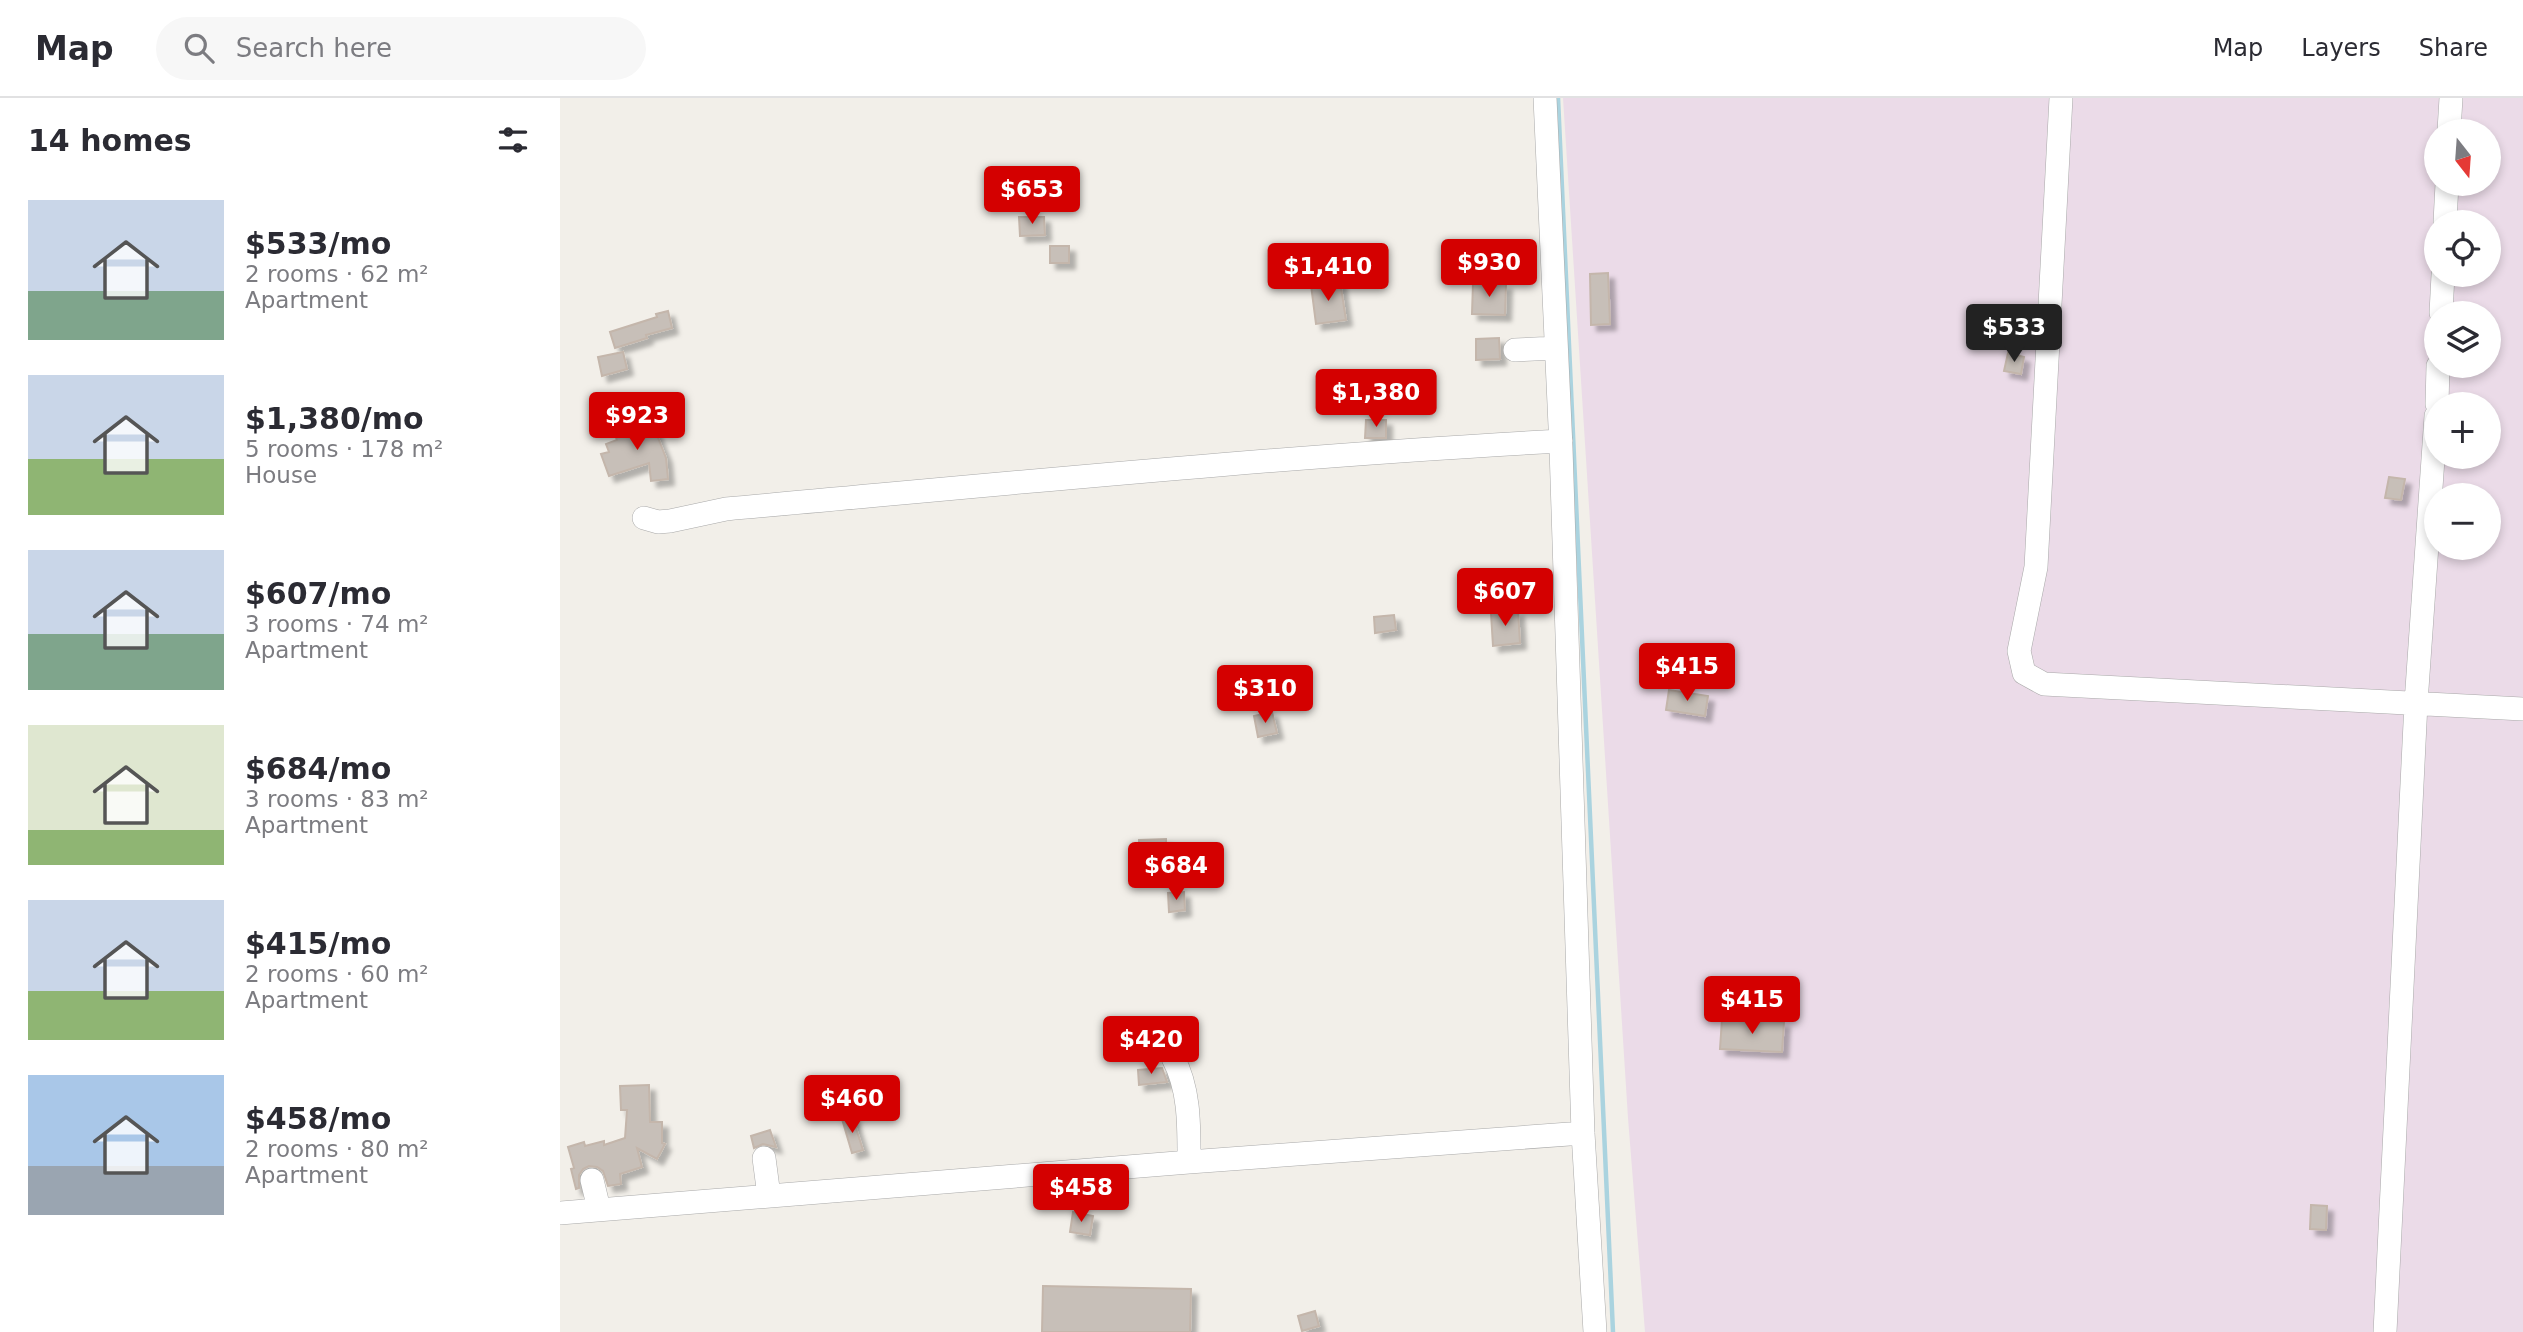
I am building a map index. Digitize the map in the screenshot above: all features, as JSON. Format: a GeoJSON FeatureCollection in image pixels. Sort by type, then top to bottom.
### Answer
{"type":"FeatureCollection","features":[{"type":"Feature","properties":{"kind":"street"},"geometry":{"type":"LineString","coordinates":[[1545,98],[1561,441],[1583,1133],[1595,1332]]}},
{"type":"Feature","properties":{"kind":"street"},"geometry":{"type":"LineString","coordinates":[[2061,98],[2036,567],[2019,652],[2024,673],[2044,684],[2523,709]]}},
{"type":"Feature","properties":{"kind":"street"},"geometry":{"type":"LineString","coordinates":[[2450,119],[2451,98]]}},
{"type":"Feature","properties":{"kind":"street"},"geometry":{"type":"LineString","coordinates":[[1515,349],[1556,348]]}},
{"type":"Feature","properties":{"kind":"street"},"geometry":{"type":"LineString","coordinates":[[644,518],[658,522],[726,509],[767,505],[1382,451],[1561,441]]}},
{"type":"Feature","properties":{"kind":"street"},"geometry":{"type":"LineString","coordinates":[[2385,1332],[2416,703],[2432,469]]}},
{"type":"Feature","properties":{"kind":"street"},"geometry":{"type":"LineString","coordinates":[[1173,1058],[1181,1072],[1188,1115],[1189,1162]]}},
{"type":"Feature","properties":{"kind":"street"},"geometry":{"type":"LineString","coordinates":[[560,1213],[1583,1133]]}},
{"type":"Feature","properties":{"kind":"street"},"geometry":{"type":"LineString","coordinates":[[764,1158],[769,1196]]}},
{"type":"Feature","properties":{"kind":"street"},"geometry":{"type":"LineString","coordinates":[[592,1180],[599,1209]]}},
{"type":"Feature","properties":{"kind":"shaded area"},"geometry":{"type":"Polygon","coordinates":[[[1563,98],[2523,98],[2523,1332],[1645,1332],[1628,1118],[1563,98]]]}},
{"type":"Feature","properties":{"kind":"building"},"geometry":{"type":"Polygon","coordinates":[[[1019,217],[1044,217],[1045,235],[1020,236],[1019,217]]]}},
{"type":"Feature","properties":{"kind":"building"},"geometry":{"type":"Polygon","coordinates":[[[1050,246],[1069,246],[1069,263],[1050,263],[1050,246]]]}},
{"type":"Feature","properties":{"kind":"building"},"geometry":{"type":"Polygon","coordinates":[[[1608,273],[1610,324],[1591,325],[1590,274],[1608,273]]]}},
{"type":"Feature","properties":{"kind":"building"},"geometry":{"type":"Polygon","coordinates":[[[1340,281],[1346,320],[1316,324],[1311,285],[1340,281]]]}},
{"type":"Feature","properties":{"kind":"building"},"geometry":{"type":"Polygon","coordinates":[[[1473,283],[1506,284],[1505,315],[1472,314],[1473,283]]]}},
{"type":"Feature","properties":{"kind":"building"},"geometry":{"type":"Polygon","coordinates":[[[668,311],[672,328],[615,348],[610,332],[668,311]]]}},
{"type":"Feature","properties":{"kind":"building"},"geometry":{"type":"Polygon","coordinates":[[[1499,338],[1500,359],[1476,360],[1476,339],[1499,338]]]}},
{"type":"Feature","properties":{"kind":"building"},"geometry":{"type":"Polygon","coordinates":[[[623,352],[627,369],[602,376],[598,357],[623,352]]]}},
{"type":"Feature","properties":{"kind":"building"},"geometry":{"type":"Polygon","coordinates":[[[2008,353],[2024,357],[2021,374],[2004,371],[2008,353]]]}},
{"type":"Feature","properties":{"kind":"building"},"geometry":{"type":"Polygon","coordinates":[[[651,420],[666,458],[668,479],[651,481],[649,463],[609,476],[601,454],[609,452],[606,444],[617,440],[615,435],[651,420]]]}},
{"type":"Feature","properties":{"kind":"building"},"geometry":{"type":"Polygon","coordinates":[[[1366,420],[1386,420],[1386,438],[1365,438],[1366,420]]]}},
{"type":"Feature","properties":{"kind":"building"},"geometry":{"type":"Polygon","coordinates":[[[2389,477],[2405,479],[2401,500],[2385,498],[2389,477]]]}},
{"type":"Feature","properties":{"kind":"building"},"geometry":{"type":"Polygon","coordinates":[[[1518,611],[1520,643],[1493,646],[1491,613],[1518,611]]]}},
{"type":"Feature","properties":{"kind":"building"},"geometry":{"type":"Polygon","coordinates":[[[1394,615],[1396,630],[1375,633],[1374,617],[1394,615]]]}},
{"type":"Feature","properties":{"kind":"building"},"geometry":{"type":"Polygon","coordinates":[[[1669,690],[1708,696],[1705,716],[1666,710],[1669,690]]]}},
{"type":"Feature","properties":{"kind":"building"},"geometry":{"type":"Polygon","coordinates":[[[1272,712],[1277,733],[1258,737],[1254,716],[1272,712]]]}},
{"type":"Feature","properties":{"kind":"building"},"geometry":{"type":"Polygon","coordinates":[[[1166,839],[1167,875],[1139,876],[1139,840],[1166,839]]]}},
{"type":"Feature","properties":{"kind":"building"},"geometry":{"type":"Polygon","coordinates":[[[1184,892],[1185,910],[1169,912],[1168,893],[1184,892]]]}},
{"type":"Feature","properties":{"kind":"building"},"geometry":{"type":"Polygon","coordinates":[[[1722,1019],[1784,1022],[1782,1052],[1720,1049],[1722,1019]]]}},
{"type":"Feature","properties":{"kind":"building"},"geometry":{"type":"Polygon","coordinates":[[[1181,1024],[1184,1044],[1168,1045],[1165,1027],[1181,1024]]]}},
{"type":"Feature","properties":{"kind":"building"},"geometry":{"type":"Polygon","coordinates":[[[1162,1068],[1167,1082],[1139,1085],[1138,1070],[1162,1068]]]}},
{"type":"Feature","properties":{"kind":"building"},"geometry":{"type":"Polygon","coordinates":[[[649,1085],[650,1122],[662,1122],[662,1143],[665,1144],[657,1159],[637,1148],[642,1167],[620,1174],[621,1184],[608,1186],[603,1171],[589,1166],[579,1175],[579,1188],[576,1189],[568,1147],[584,1142],[585,1146],[604,1141],[604,1145],[625,1138],[627,1110],[621,1110],[620,1086],[649,1085]]]}},
{"type":"Feature","properties":{"kind":"building"},"geometry":{"type":"Polygon","coordinates":[[[852,1116],[863,1150],[852,1153],[842,1119],[852,1116]]]}},
{"type":"Feature","properties":{"kind":"building"},"geometry":{"type":"Polygon","coordinates":[[[770,1130],[776,1147],[763,1144],[754,1148],[751,1136],[770,1130]]]}},
{"type":"Feature","properties":{"kind":"building"},"geometry":{"type":"Polygon","coordinates":[[[2311,1205],[2327,1206],[2326,1230],[2310,1229],[2311,1205]]]}},
{"type":"Feature","properties":{"kind":"building"},"geometry":{"type":"Polygon","coordinates":[[[1073,1212],[1093,1216],[1090,1235],[1070,1232],[1073,1212]]]}},
{"type":"Feature","properties":{"kind":"building"},"geometry":{"type":"Polygon","coordinates":[[[1043,1286],[1191,1289],[1190,1332],[1042,1332],[1043,1286]]]}},
{"type":"Feature","properties":{"kind":"building"},"geometry":{"type":"Polygon","coordinates":[[[1315,1311],[1319,1326],[1302,1331],[1298,1316],[1315,1311]]]}},
{"type":"Feature","properties":{"kind":"waterway"},"geometry":{"type":"LineString","coordinates":[[1558,98],[1613,1332]]}}]}
